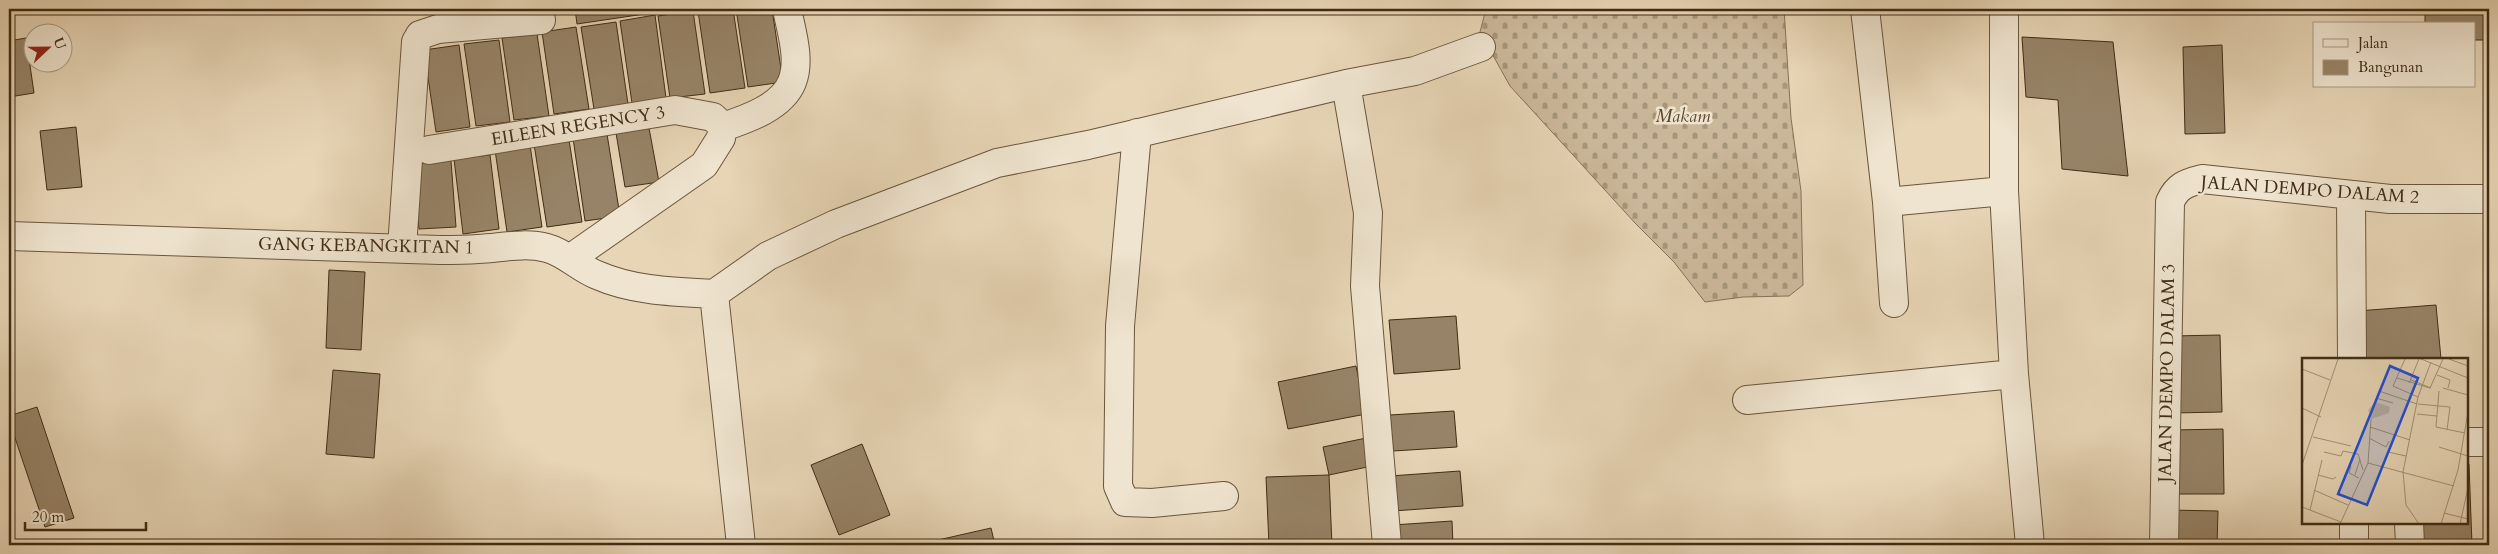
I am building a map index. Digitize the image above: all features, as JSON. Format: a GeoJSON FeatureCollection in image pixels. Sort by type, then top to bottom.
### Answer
{"type":"FeatureCollection","features":[{"type":"Feature","properties":{"kind":"street"},"geometry":{"type":"LineString","coordinates":[[571,258],[704,165],[721,138],[723,127],[744,120],[781,97],[792,81],[795,61],[787,9]]}},
{"type":"Feature","properties":{"kind":"street"},"geometry":{"type":"LineString","coordinates":[[1866,9],[1887,202],[1894,303]]}},
{"type":"Feature","properties":{"kind":"street"},"geometry":{"type":"LineString","coordinates":[[2004,9],[2004,191],[2014,374],[2030,545]]}},
{"type":"Feature","properties":{"kind":"street"},"geometry":{"type":"LineString","coordinates":[[402,248],[416,42],[420,35],[428,31],[492,16],[541,20]]}},
{"type":"Feature","properties":{"kind":"street"},"geometry":{"type":"LineString","coordinates":[[741,545],[714,294],[768,256],[836,224],[997,163],[1137,133],[1346,84],[1415,71],[1481,47]]}},
{"type":"Feature","properties":{"kind":"street"},"geometry":{"type":"LineString","coordinates":[[1346,84],[1368,213],[1365,286],[1387,545]]}},
{"type":"Feature","properties":{"kind":"street","name":"EILEEN REGENCY 3"},"geometry":{"type":"LineString","coordinates":[[429,150],[675,110],[713,117],[723,127]]}},
{"type":"Feature","properties":{"kind":"street"},"geometry":{"type":"LineString","coordinates":[[1137,133],[1120,326],[1118,486],[1125,502],[1152,503],[1224,496]]}},
{"type":"Feature","properties":{"kind":"street","name":"JALAN DEMPO DALAM 2"},"geometry":{"type":"LineString","coordinates":[[2170,202],[2175,190],[2185,183],[2202,179],[2390,199],[2489,198]]}},
{"type":"Feature","properties":{"kind":"street"},"geometry":{"type":"LineString","coordinates":[[1887,202],[2004,191]]}},
{"type":"Feature","properties":{"kind":"street"},"geometry":{"type":"LineString","coordinates":[[2350,196],[2352,358]]}},
{"type":"Feature","properties":{"kind":"street","name":"JALAN DEMPO DALAM 3"},"geometry":{"type":"LineString","coordinates":[[2164,545],[2170,202]]}},
{"type":"Feature","properties":{"kind":"street","name":"GANG KEBANGKITAN 1"},"geometry":{"type":"LineString","coordinates":[[9,236],[470,250],[512,245],[546,248],[571,258],[595,275],[620,284],[664,291],[714,294]]}},
{"type":"Feature","properties":{"kind":"street"},"geometry":{"type":"LineString","coordinates":[[1747,400],[2014,374]]}},
{"type":"Feature","properties":{"kind":"street"},"geometry":{"type":"LineString","coordinates":[[2468,442],[2489,442]]}},
{"type":"Feature","properties":{"kind":"street"},"geometry":{"type":"LineString","coordinates":[[2354,524],[2354,545]]}},
{"type":"Feature","properties":{"kind":"street"},"geometry":{"type":"LineString","coordinates":[[2409,524],[2410,545]]}},
{"type":"Feature","properties":{"kind":"green space","name":"Makam"},"geometry":{"type":"Polygon","coordinates":[[[1486,9],[1702,9],[1728,11],[1784,9],[1791,118],[1801,191],[1803,285],[1789,296],[1743,297],[1705,302],[1674,262],[1635,223],[1510,86],[1480,32],[1486,9]]]}},
{"type":"Feature","properties":{"kind":"building"},"geometry":{"type":"Polygon","coordinates":[[[575,9],[658,9],[658,12],[577,24],[575,9]]]}},
{"type":"Feature","properties":{"kind":"building"},"geometry":{"type":"Polygon","coordinates":[[[733,9],[745,88],[710,93],[698,11],[733,9]]]}},
{"type":"Feature","properties":{"kind":"building"},"geometry":{"type":"Polygon","coordinates":[[[736,9],[772,9],[783,82],[748,87],[736,9]]]}},
{"type":"Feature","properties":{"kind":"building"},"geometry":{"type":"Polygon","coordinates":[[[2425,9],[2489,9],[2489,40],[2476,40],[2476,22],[2425,22],[2425,9]]]}},
{"type":"Feature","properties":{"kind":"building"},"geometry":{"type":"Polygon","coordinates":[[[693,11],[705,94],[670,98],[658,16],[693,11]]]}},
{"type":"Feature","properties":{"kind":"building"},"geometry":{"type":"Polygon","coordinates":[[[655,15],[666,98],[632,103],[620,21],[655,15]]]}},
{"type":"Feature","properties":{"kind":"building"},"geometry":{"type":"Polygon","coordinates":[[[616,22],[628,104],[594,109],[581,27],[616,22]]]}},
{"type":"Feature","properties":{"kind":"building"},"geometry":{"type":"Polygon","coordinates":[[[576,27],[589,109],[554,114],[542,32],[576,27]]]}},
{"type":"Feature","properties":{"kind":"building"},"geometry":{"type":"Polygon","coordinates":[[[537,34],[549,116],[514,120],[502,38],[537,34]]]}},
{"type":"Feature","properties":{"kind":"building"},"geometry":{"type":"Polygon","coordinates":[[[2022,37],[2113,42],[2128,176],[2062,169],[2058,100],[2026,97],[2022,37]]]}},
{"type":"Feature","properties":{"kind":"building"},"geometry":{"type":"Polygon","coordinates":[[[22,39],[22,72],[31,72],[34,93],[9,97],[9,41],[22,39]]]}},
{"type":"Feature","properties":{"kind":"building"},"geometry":{"type":"Polygon","coordinates":[[[499,40],[510,122],[476,126],[464,44],[499,40]]]}},
{"type":"Feature","properties":{"kind":"building"},"geometry":{"type":"Polygon","coordinates":[[[459,45],[470,127],[436,132],[424,50],[459,45]]]}},
{"type":"Feature","properties":{"kind":"building"},"geometry":{"type":"Polygon","coordinates":[[[2222,45],[2225,133],[2185,134],[2183,47],[2222,45]]]}},
{"type":"Feature","properties":{"kind":"building"},"geometry":{"type":"Polygon","coordinates":[[[76,127],[82,187],[47,190],[40,131],[76,127]]]}},
{"type":"Feature","properties":{"kind":"building"},"geometry":{"type":"Polygon","coordinates":[[[649,128],[659,182],[625,187],[616,133],[649,128]]]}},
{"type":"Feature","properties":{"kind":"building"},"geometry":{"type":"Polygon","coordinates":[[[607,134],[620,216],[585,221],[573,138],[607,134]]]}},
{"type":"Feature","properties":{"kind":"building"},"geometry":{"type":"Polygon","coordinates":[[[569,140],[582,222],[547,227],[534,144],[569,140]]]}},
{"type":"Feature","properties":{"kind":"building"},"geometry":{"type":"Polygon","coordinates":[[[530,145],[542,227],[507,232],[495,150],[530,145]]]}},
{"type":"Feature","properties":{"kind":"building"},"geometry":{"type":"Polygon","coordinates":[[[490,155],[499,229],[463,234],[454,159],[490,155]]]}},
{"type":"Feature","properties":{"kind":"building"},"geometry":{"type":"Polygon","coordinates":[[[451,161],[456,227],[419,229],[413,164],[451,161]]]}},
{"type":"Feature","properties":{"kind":"building"},"geometry":{"type":"Polygon","coordinates":[[[329,270],[365,272],[361,350],[326,348],[329,270]]]}},
{"type":"Feature","properties":{"kind":"building"},"geometry":{"type":"Polygon","coordinates":[[[2436,305],[2441,358],[2361,358],[2357,311],[2436,305]]]}},
{"type":"Feature","properties":{"kind":"building"},"geometry":{"type":"Polygon","coordinates":[[[1456,316],[1460,369],[1394,374],[1389,320],[1456,316]]]}},
{"type":"Feature","properties":{"kind":"building"},"geometry":{"type":"Polygon","coordinates":[[[2220,335],[2222,412],[2174,413],[2172,336],[2220,335]]]}},
{"type":"Feature","properties":{"kind":"building"},"geometry":{"type":"Polygon","coordinates":[[[1356,366],[1366,414],[1288,429],[1278,382],[1356,366]]]}},
{"type":"Feature","properties":{"kind":"building"},"geometry":{"type":"Polygon","coordinates":[[[333,370],[380,374],[374,458],[326,454],[333,370]]]}},
{"type":"Feature","properties":{"kind":"building"},"geometry":{"type":"Polygon","coordinates":[[[37,407],[74,518],[45,527],[9,420],[9,416],[37,407]]]}},
{"type":"Feature","properties":{"kind":"building"},"geometry":{"type":"Polygon","coordinates":[[[1454,411],[1457,447],[1393,451],[1390,415],[1454,411]]]}},
{"type":"Feature","properties":{"kind":"building"},"geometry":{"type":"Polygon","coordinates":[[[2223,429],[2224,494],[2174,494],[2173,430],[2223,429]]]}},
{"type":"Feature","properties":{"kind":"building"},"geometry":{"type":"Polygon","coordinates":[[[1371,437],[1377,465],[1329,475],[1323,447],[1371,437]]]}},
{"type":"Feature","properties":{"kind":"building"},"geometry":{"type":"Polygon","coordinates":[[[862,444],[890,515],[839,535],[811,465],[862,444]]]}},
{"type":"Feature","properties":{"kind":"building"},"geometry":{"type":"Polygon","coordinates":[[[2469,464],[2472,545],[2412,545],[2412,524],[2468,524],[2469,464]]]}},
{"type":"Feature","properties":{"kind":"building"},"geometry":{"type":"Polygon","coordinates":[[[1460,471],[1463,506],[1393,511],[1390,476],[1460,471]]]}},
{"type":"Feature","properties":{"kind":"building"},"geometry":{"type":"Polygon","coordinates":[[[1329,475],[1332,545],[1269,545],[1266,477],[1329,475]]]}},
{"type":"Feature","properties":{"kind":"building"},"geometry":{"type":"Polygon","coordinates":[[[2169,510],[2218,511],[2217,545],[2169,545],[2169,510]]]}},
{"type":"Feature","properties":{"kind":"building"},"geometry":{"type":"Polygon","coordinates":[[[1452,521],[1453,545],[1395,545],[1393,525],[1452,521]]]}},
{"type":"Feature","properties":{"kind":"building"},"geometry":{"type":"Polygon","coordinates":[[[991,528],[995,545],[916,545],[991,528]]]}}]}
